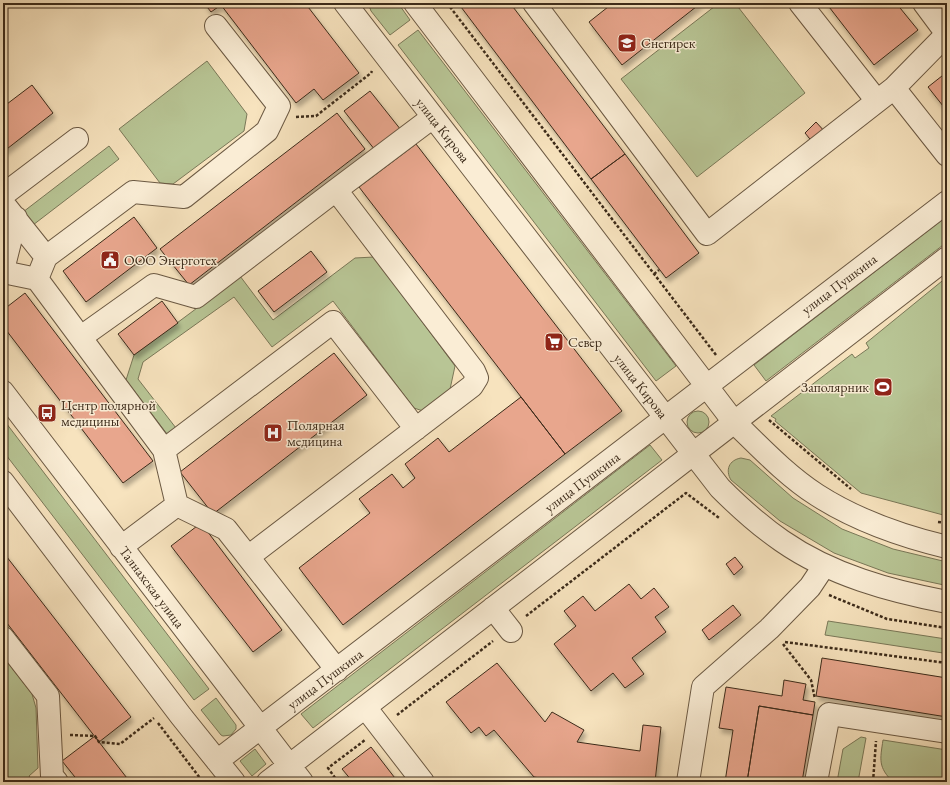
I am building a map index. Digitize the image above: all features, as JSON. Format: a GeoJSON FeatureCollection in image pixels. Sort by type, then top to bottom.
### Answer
{"type":"FeatureCollection","features":[{"type":"Feature","properties":{"kind":"street","name":"улица Кирова"},"geometry":{"type":"LineString","coordinates":[[345,3],[693,454],[720,488],[740,508],[783,542],[824,566],[871,584],[916,596],[947,602]]}},
{"type":"Feature","properties":{"kind":"street"},"geometry":{"type":"LineString","coordinates":[[415,3],[734,422],[778,464],[816,494],[853,515],[892,532],[947,547]]}},
{"type":"Feature","properties":{"kind":"street"},"geometry":{"type":"LineString","coordinates":[[534,3],[707,234],[894,88],[947,34],[924,3]]}},
{"type":"Feature","properties":{"kind":"street"},"geometry":{"type":"LineString","coordinates":[[800,3],[877,101]]}},
{"type":"Feature","properties":{"kind":"street"},"geometry":{"type":"LineString","coordinates":[[37,279],[46,257],[132,192],[184,197],[267,131],[279,106],[216,26]]}},
{"type":"Feature","properties":{"kind":"street"},"geometry":{"type":"LineString","coordinates":[[894,88],[947,155]]}},
{"type":"Feature","properties":{"kind":"street"},"geometry":{"type":"LineString","coordinates":[[81,337],[154,284],[196,297],[432,116]]}},
{"type":"Feature","properties":{"kind":"street"},"geometry":{"type":"LineString","coordinates":[[3,195],[77,139]]}},
{"type":"Feature","properties":{"kind":"street"},"geometry":{"type":"LineString","coordinates":[[248,557],[472,386],[476,378],[474,371],[336,190]]}},
{"type":"Feature","properties":{"kind":"street","name":"улица Пушкина"},"geometry":{"type":"LineString","coordinates":[[217,761],[947,202]]}},
{"type":"Feature","properties":{"kind":"street"},"geometry":{"type":"LineString","coordinates":[[9,210],[46,257]]}},
{"type":"Feature","properties":{"kind":"street"},"geometry":{"type":"LineString","coordinates":[[9,210],[3,271],[37,279],[81,337],[164,450],[177,505]]}},
{"type":"Feature","properties":{"kind":"street"},"geometry":{"type":"LineString","coordinates":[[268,782],[296,774],[365,707],[947,258]]}},
{"type":"Feature","properties":{"kind":"street"},"geometry":{"type":"LineString","coordinates":[[164,450],[333,322],[416,428]]}},
{"type":"Feature","properties":{"kind":"street","name":"Талнахская улица"},"geometry":{"type":"LineString","coordinates":[[3,392],[296,774]]}},
{"type":"Feature","properties":{"kind":"street"},"geometry":{"type":"LineString","coordinates":[[3,482],[177,710],[234,782]]}},
{"type":"Feature","properties":{"kind":"street"},"geometry":{"type":"LineString","coordinates":[[121,547],[177,505]]}},
{"type":"Feature","properties":{"kind":"street"},"geometry":{"type":"LineString","coordinates":[[177,505],[226,529],[337,670]]}},
{"type":"Feature","properties":{"kind":"street"},"geometry":{"type":"LineString","coordinates":[[688,782],[703,687],[769,629],[810,587],[824,566]]}},
{"type":"Feature","properties":{"kind":"street"},"geometry":{"type":"LineString","coordinates":[[493,608],[511,631]]}},
{"type":"Feature","properties":{"kind":"street"},"geometry":{"type":"LineString","coordinates":[[3,638],[48,696],[52,776],[57,782]]}},
{"type":"Feature","properties":{"kind":"street"},"geometry":{"type":"LineString","coordinates":[[365,707],[423,782]]}},
{"type":"Feature","properties":{"kind":"street"},"geometry":{"type":"LineString","coordinates":[[816,782],[829,714],[947,732]]}},
{"type":"Feature","properties":{"kind":"path"},"geometry":{"type":"LineString","coordinates":[[447,3],[719,358]]}},
{"type":"Feature","properties":{"kind":"path"},"geometry":{"type":"LineString","coordinates":[[273,118],[316,116],[371,73],[381,50]]}},
{"type":"Feature","properties":{"kind":"path"},"geometry":{"type":"LineString","coordinates":[[654,274],[659,270]]}},
{"type":"Feature","properties":{"kind":"path"},"geometry":{"type":"LineString","coordinates":[[764,416],[852,490]]}},
{"type":"Feature","properties":{"kind":"path"},"geometry":{"type":"LineString","coordinates":[[932,521],[947,523]]}},
{"type":"Feature","properties":{"kind":"path"},"geometry":{"type":"LineString","coordinates":[[814,698],[811,680],[781,641],[947,663]]}},
{"type":"Feature","properties":{"kind":"path"},"geometry":{"type":"LineString","coordinates":[[50,734],[95,736],[99,742],[120,744],[154,718]]}},
{"type":"Feature","properties":{"kind":"path"},"geometry":{"type":"LineString","coordinates":[[873,782],[878,721]]}},
{"type":"Feature","properties":{"kind":"path"},"geometry":{"type":"LineString","coordinates":[[328,768],[338,782]]}},
{"type":"Feature","properties":{"kind":"green space"},"geometry":{"type":"Polygon","coordinates":[[[368,3],[398,3],[410,20],[390,35],[371,11],[368,3]]]}},
{"type":"Feature","properties":{"kind":"green space"},"geometry":{"type":"Polygon","coordinates":[[[719,3],[735,3],[805,93],[697,177],[621,79],[719,3]]]}},
{"type":"Feature","properties":{"kind":"green space"},"geometry":{"type":"Polygon","coordinates":[[[418,30],[676,366],[656,381],[398,45],[418,30]]]}},
{"type":"Feature","properties":{"kind":"green space"},"geometry":{"type":"Polygon","coordinates":[[[207,61],[247,114],[244,131],[173,184],[160,183],[119,129],[207,61]]]}},
{"type":"Feature","properties":{"kind":"green space"},"geometry":{"type":"Polygon","coordinates":[[[109,146],[119,159],[33,225],[23,212],[109,146]]]}},
{"type":"Feature","properties":{"kind":"green space"},"geometry":{"type":"Polygon","coordinates":[[[947,216],[947,242],[766,381],[754,365],[947,216]]]}},
{"type":"Feature","properties":{"kind":"green space"},"geometry":{"type":"Polygon","coordinates":[[[374,257],[455,366],[449,394],[426,412],[414,408],[333,301],[272,347],[234,297],[143,362],[138,379],[176,428],[167,434],[126,380],[134,355],[240,276],[273,320],[355,258],[374,257]]]}},
{"type":"Feature","properties":{"kind":"green space","name":"Заполярник"},"geometry":{"type":"Polygon","coordinates":[[[947,277],[947,286],[945,289],[947,288],[947,516],[861,493],[771,416],[852,354],[855,358],[869,348],[866,343],[947,277]]]}},
{"type":"Feature","properties":{"kind":"green space"},"geometry":{"type":"Polygon","coordinates":[[[694,411],[702,411],[709,418],[709,426],[702,433],[694,433],[687,426],[687,418],[694,411]]]}},
{"type":"Feature","properties":{"kind":"green space"},"geometry":{"type":"Polygon","coordinates":[[[3,419],[209,689],[194,700],[3,451],[3,419]]]}},
{"type":"Feature","properties":{"kind":"green space"},"geometry":{"type":"Polygon","coordinates":[[[650,445],[662,460],[313,728],[301,714],[650,445]]]}},
{"type":"Feature","properties":{"kind":"green space"},"geometry":{"type":"Polygon","coordinates":[[[741,458],[750,460],[793,498],[842,529],[893,549],[947,562],[947,584],[944,585],[888,573],[834,553],[780,521],[731,480],[728,473],[729,466],[737,459],[741,458]]]}},
{"type":"Feature","properties":{"kind":"green space"},"geometry":{"type":"Polygon","coordinates":[[[828,621],[946,639],[943,653],[825,635],[828,621]]]}},
{"type":"Feature","properties":{"kind":"green space"},"geometry":{"type":"Polygon","coordinates":[[[3,656],[32,694],[36,708],[38,768],[29,776],[33,782],[3,782],[3,656]]]}},
{"type":"Feature","properties":{"kind":"green space"},"geometry":{"type":"Polygon","coordinates":[[[216,698],[236,725],[236,729],[231,735],[221,735],[201,710],[216,698]]]}},
{"type":"Feature","properties":{"kind":"green space"},"geometry":{"type":"Polygon","coordinates":[[[861,737],[866,738],[858,782],[837,782],[843,749],[861,737]]]}},
{"type":"Feature","properties":{"kind":"green space"},"geometry":{"type":"Polygon","coordinates":[[[883,740],[947,750],[947,782],[893,782],[888,777],[881,763],[883,740]]]}},
{"type":"Feature","properties":{"kind":"green space"},"geometry":{"type":"Polygon","coordinates":[[[255,749],[266,764],[252,776],[240,761],[255,749]]]}},
{"type":"Feature","properties":{"kind":"building"},"geometry":{"type":"Polygon","coordinates":[[[204,3],[305,3],[359,73],[323,100],[314,89],[296,103],[221,5],[211,12],[204,3]]]}},
{"type":"Feature","properties":{"kind":"building"},"geometry":{"type":"Polygon","coordinates":[[[458,3],[510,3],[625,154],[591,179],[458,3]]]}},
{"type":"Feature","properties":{"kind":"building","name":"Снегирек"},"geometry":{"type":"Polygon","coordinates":[[[613,3],[701,3],[622,65],[589,22],[613,3]]]}},
{"type":"Feature","properties":{"kind":"building"},"geometry":{"type":"Polygon","coordinates":[[[826,3],[896,3],[918,30],[874,65],[826,3]]]}},
{"type":"Feature","properties":{"kind":"building"},"geometry":{"type":"Polygon","coordinates":[[[947,72],[947,111],[928,87],[947,72]]]}},
{"type":"Feature","properties":{"kind":"building"},"geometry":{"type":"Polygon","coordinates":[[[32,85],[53,113],[3,152],[3,107],[32,85]]]}},
{"type":"Feature","properties":{"kind":"building"},"geometry":{"type":"Polygon","coordinates":[[[370,91],[401,130],[375,150],[344,111],[370,91]]]}},
{"type":"Feature","properties":{"kind":"building"},"geometry":{"type":"Polygon","coordinates":[[[337,113],[365,149],[189,285],[160,249],[337,113]]]}},
{"type":"Feature","properties":{"kind":"building"},"geometry":{"type":"Polygon","coordinates":[[[816,122],[826,133],[814,144],[805,133],[816,122]]]}},
{"type":"Feature","properties":{"kind":"building"},"geometry":{"type":"Polygon","coordinates":[[[416,144],[622,411],[565,454],[359,187],[416,144]]]}},
{"type":"Feature","properties":{"kind":"building"},"geometry":{"type":"Polygon","coordinates":[[[625,154],[699,253],[666,278],[591,179],[625,154]]]}},
{"type":"Feature","properties":{"kind":"building","name":"ООО Энерготех"},"geometry":{"type":"Polygon","coordinates":[[[134,217],[157,248],[86,302],[63,271],[134,217]]]}},
{"type":"Feature","properties":{"kind":"building"},"geometry":{"type":"Polygon","coordinates":[[[311,251],[327,272],[274,312],[258,291],[311,251]]]}},
{"type":"Feature","properties":{"kind":"building"},"geometry":{"type":"Polygon","coordinates":[[[25,293],[153,461],[123,483],[3,326],[3,310],[25,293]]]}},
{"type":"Feature","properties":{"kind":"building"},"geometry":{"type":"Polygon","coordinates":[[[162,301],[178,323],[134,355],[118,334],[162,301]]]}},
{"type":"Feature","properties":{"kind":"building","name":"Полярная медицина"},"geometry":{"type":"Polygon","coordinates":[[[334,353],[367,395],[213,514],[180,472],[334,353]]]}},
{"type":"Feature","properties":{"kind":"building"},"geometry":{"type":"Polygon","coordinates":[[[521,397],[565,454],[343,625],[299,568],[370,513],[359,499],[392,474],[403,488],[415,478],[405,464],[438,438],[449,452],[521,397]]]}},
{"type":"Feature","properties":{"kind":"building"},"geometry":{"type":"Polygon","coordinates":[[[201,523],[282,630],[253,652],[171,546],[201,523]]]}},
{"type":"Feature","properties":{"kind":"building"},"geometry":{"type":"Polygon","coordinates":[[[3,552],[131,717],[99,742],[3,618],[3,552]]]}},
{"type":"Feature","properties":{"kind":"building"},"geometry":{"type":"Polygon","coordinates":[[[735,557],[743,567],[734,575],[726,564],[735,557]]]}},
{"type":"Feature","properties":{"kind":"building"},"geometry":{"type":"Polygon","coordinates":[[[629,584],[641,599],[654,588],[669,607],[655,617],[666,632],[632,658],[644,674],[625,688],[613,673],[591,691],[554,644],[576,626],[564,611],[583,596],[595,611],[629,584]]]}},
{"type":"Feature","properties":{"kind":"building"},"geometry":{"type":"Polygon","coordinates":[[[733,605],[741,615],[709,640],[702,630],[733,605]]]}},
{"type":"Feature","properties":{"kind":"building"},"geometry":{"type":"Polygon","coordinates":[[[822,658],[947,678],[947,717],[816,696],[822,658]]]}},
{"type":"Feature","properties":{"kind":"building"},"geometry":{"type":"Polygon","coordinates":[[[497,663],[545,722],[552,712],[584,730],[577,742],[640,751],[643,725],[661,727],[655,782],[564,782],[534,777],[494,730],[486,736],[479,727],[471,733],[446,702],[497,663]]]}},
{"type":"Feature","properties":{"kind":"building"},"geometry":{"type":"Polygon","coordinates":[[[784,680],[806,684],[803,700],[815,702],[813,715],[759,706],[747,782],[725,782],[733,730],[719,728],[726,687],[782,696],[784,680]]]}},
{"type":"Feature","properties":{"kind":"building"},"geometry":{"type":"Polygon","coordinates":[[[759,706],[813,715],[802,782],[747,782],[759,706]]]}},
{"type":"Feature","properties":{"kind":"building"},"geometry":{"type":"Polygon","coordinates":[[[95,736],[130,782],[79,782],[62,761],[95,736]]]}},
{"type":"Feature","properties":{"kind":"building"},"geometry":{"type":"Polygon","coordinates":[[[371,747],[398,782],[353,782],[342,769],[371,747]]]}},
{"type":"Feature","properties":{"kind":"place","name":"Снегирек"},"geometry":{"type":"Point","coordinates":[627,43]}},
{"type":"Feature","properties":{"kind":"place","name":"ООО Энерготех"},"geometry":{"type":"Point","coordinates":[110,260]}},
{"type":"Feature","properties":{"kind":"place","name":"Север"},"geometry":{"type":"Point","coordinates":[554,342]}},
{"type":"Feature","properties":{"kind":"place","name":"Заполярник"},"geometry":{"type":"Point","coordinates":[883,387]}},
{"type":"Feature","properties":{"kind":"place","name":"Центр полярной медицины"},"geometry":{"type":"Point","coordinates":[47,413]}},
{"type":"Feature","properties":{"kind":"place","name":"Полярная медицина"},"geometry":{"type":"Point","coordinates":[273,433]}}]}
